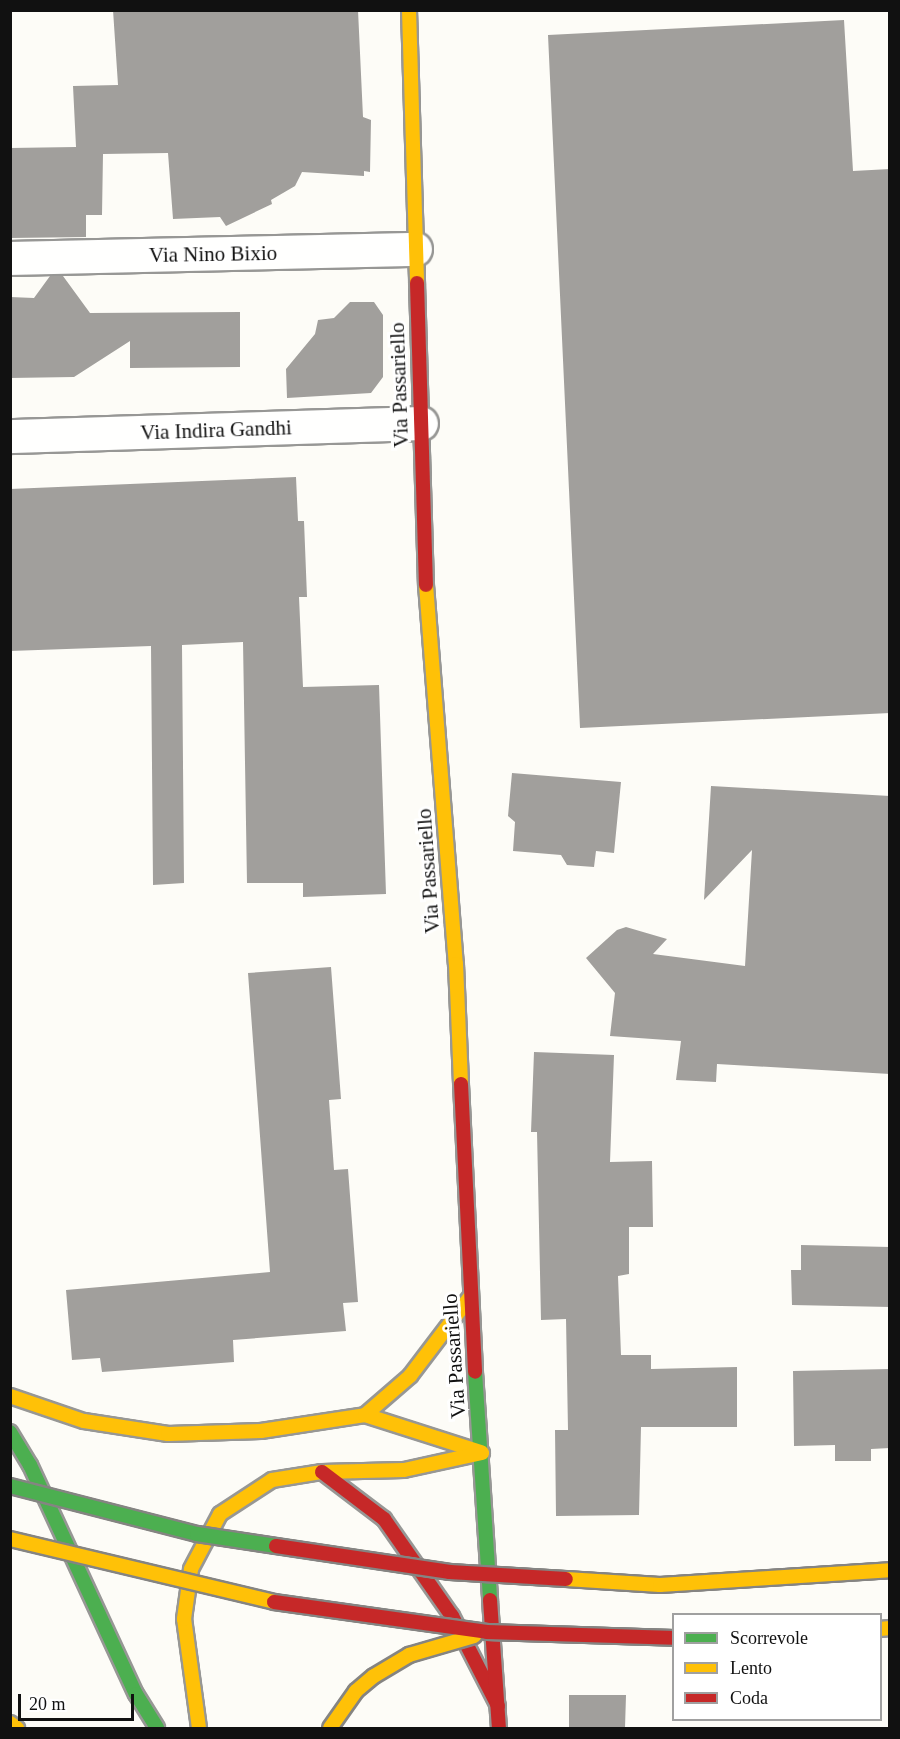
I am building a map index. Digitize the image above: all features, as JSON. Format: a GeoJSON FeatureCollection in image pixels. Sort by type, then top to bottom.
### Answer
{"type":"FeatureCollection","features":[{"type":"Feature","properties":{"kind":"main road","name":"Via Passariello"},"geometry":{"type":"LineString","coordinates":[[410,10],[424,554],[456,964],[470,1297],[499,1728]]}},
{"type":"Feature","properties":{"kind":"main road"},"geometry":{"type":"LineString","coordinates":[[365,1415],[410,1376],[470,1297]]}},
{"type":"Feature","properties":{"kind":"main road"},"geometry":{"type":"LineString","coordinates":[[10,1396],[84,1421],[168,1434],[261,1431],[365,1415],[482,1453]]}},
{"type":"Feature","properties":{"kind":"main road"},"geometry":{"type":"LineString","coordinates":[[10,1432],[30,1465],[131,1684],[157,1728]]}},
{"type":"Feature","properties":{"kind":"main road"},"geometry":{"type":"LineString","coordinates":[[200,1728],[188,1669],[184,1619],[191,1569],[203,1541],[220,1514],[272,1480],[322,1472],[404,1470],[482,1453]]}},
{"type":"Feature","properties":{"kind":"main road"},"geometry":{"type":"LineString","coordinates":[[322,1472],[384,1519],[452,1616],[498,1706]]}},
{"type":"Feature","properties":{"kind":"main road"},"geometry":{"type":"LineString","coordinates":[[10,1486],[197,1534],[450,1572],[660,1585],[890,1570]]}},
{"type":"Feature","properties":{"kind":"main road"},"geometry":{"type":"LineString","coordinates":[[10,1539],[252,1599],[487,1632],[672,1638]]}},
{"type":"Feature","properties":{"kind":"main road"},"geometry":{"type":"LineString","coordinates":[[330,1728],[356,1691],[374,1676],[409,1654],[487,1632]]}},
{"type":"Feature","properties":{"kind":"main road"},"geometry":{"type":"LineString","coordinates":[[10,1723],[17,1728]]}},
{"type":"Feature","properties":{"kind":"street","name":"Via Nino Bixio"},"geometry":{"type":"LineString","coordinates":[[10,258],[415,249]]}},
{"type":"Feature","properties":{"kind":"street","name":"Via Indira Gandhi"},"geometry":{"type":"LineString","coordinates":[[10,436],[421,423]]}},
{"type":"Feature","properties":{"kind":"building"},"geometry":{"type":"Polygon","coordinates":[[[113,10],[358,10],[363,117],[371,120],[370,172],[364,171],[364,176],[302,172],[295,186],[271,200],[272,204],[226,226],[220,217],[173,219],[168,153],[103,154],[102,215],[86,215],[86,237],[10,238],[10,148],[76,147],[73,86],[118,85],[113,10]]]}},
{"type":"Feature","properties":{"kind":"building"},"geometry":{"type":"Polygon","coordinates":[[[844,20],[853,171],[890,169],[890,713],[580,728],[548,35],[844,20]]]}},
{"type":"Feature","properties":{"kind":"building"},"geometry":{"type":"Polygon","coordinates":[[[50,276],[63,276],[90,313],[240,312],[240,367],[130,368],[130,341],[74,377],[10,378],[10,297],[34,298],[50,276]]]}},
{"type":"Feature","properties":{"kind":"building"},"geometry":{"type":"Polygon","coordinates":[[[350,302],[374,302],[383,315],[383,377],[371,393],[287,398],[286,369],[315,334],[318,320],[334,318],[350,302]]]}},
{"type":"Feature","properties":{"kind":"building"},"geometry":{"type":"Polygon","coordinates":[[[296,477],[298,521],[304,521],[307,597],[299,597],[303,687],[379,685],[386,894],[303,897],[303,883],[247,883],[243,642],[182,645],[184,883],[153,885],[151,646],[10,651],[10,489],[296,477]]]}},
{"type":"Feature","properties":{"kind":"building"},"geometry":{"type":"Polygon","coordinates":[[[512,773],[621,782],[614,853],[596,851],[594,867],[567,865],[561,855],[513,851],[515,822],[508,816],[512,773]]]}},
{"type":"Feature","properties":{"kind":"building"},"geometry":{"type":"Polygon","coordinates":[[[711,786],[890,796],[890,1074],[717,1064],[716,1082],[676,1080],[681,1041],[610,1036],[615,993],[586,958],[617,930],[626,927],[667,939],[653,954],[745,966],[752,850],[704,900],[711,786]]]}},
{"type":"Feature","properties":{"kind":"building"},"geometry":{"type":"Polygon","coordinates":[[[331,967],[341,1099],[329,1100],[334,1170],[348,1169],[358,1302],[343,1303],[346,1331],[233,1340],[234,1362],[102,1372],[100,1358],[72,1360],[66,1290],[270,1272],[248,973],[331,967]]]}},
{"type":"Feature","properties":{"kind":"building"},"geometry":{"type":"Polygon","coordinates":[[[534,1052],[614,1055],[610,1162],[652,1161],[653,1227],[629,1227],[629,1274],[618,1276],[621,1355],[651,1355],[651,1369],[737,1367],[737,1427],[641,1427],[639,1515],[556,1516],[555,1430],[568,1430],[566,1319],[541,1320],[537,1132],[531,1132],[534,1052]]]}},
{"type":"Feature","properties":{"kind":"building"},"geometry":{"type":"Polygon","coordinates":[[[801,1245],[890,1247],[890,1307],[792,1305],[791,1270],[801,1270],[801,1245]]]}},
{"type":"Feature","properties":{"kind":"building"},"geometry":{"type":"Polygon","coordinates":[[[890,1369],[890,1448],[871,1449],[871,1461],[835,1461],[835,1445],[794,1446],[793,1371],[890,1369]]]}},
{"type":"Feature","properties":{"kind":"building"},"geometry":{"type":"Polygon","coordinates":[[[569,1695],[626,1695],[625,1728],[569,1728],[569,1695]]]}},
{"type":"Feature","properties":{"kind":"traffic: fast"},"geometry":{"type":"LineString","coordinates":[[475,1372],[490,1600]]}},
{"type":"Feature","properties":{"kind":"traffic: fast"},"geometry":{"type":"LineString","coordinates":[[10,1432],[30,1465],[136,1694],[157,1728]]}},
{"type":"Feature","properties":{"kind":"traffic: fast"},"geometry":{"type":"LineString","coordinates":[[10,1486],[197,1534],[276,1546]]}},
{"type":"Feature","properties":{"kind":"traffic: slow"},"geometry":{"type":"LineString","coordinates":[[409,10],[417,283]]}},
{"type":"Feature","properties":{"kind":"traffic: slow"},"geometry":{"type":"LineString","coordinates":[[426,585],[456,964],[461,1084]]}},
{"type":"Feature","properties":{"kind":"traffic: slow"},"geometry":{"type":"LineString","coordinates":[[365,1415],[410,1376],[470,1297]]}},
{"type":"Feature","properties":{"kind":"traffic: slow"},"geometry":{"type":"LineString","coordinates":[[10,1396],[84,1421],[168,1434],[261,1431],[365,1415],[481,1452]]}},
{"type":"Feature","properties":{"kind":"traffic: slow"},"geometry":{"type":"LineString","coordinates":[[199,1728],[184,1619],[191,1569],[220,1514],[272,1480],[322,1472],[404,1470],[482,1453]]}},
{"type":"Feature","properties":{"kind":"traffic: slow"},"geometry":{"type":"LineString","coordinates":[[10,1539],[274,1602]]}},
{"type":"Feature","properties":{"kind":"traffic: slow"},"geometry":{"type":"LineString","coordinates":[[566,1579],[660,1585],[890,1570]]}},
{"type":"Feature","properties":{"kind":"traffic: slow"},"geometry":{"type":"LineString","coordinates":[[882,1629],[890,1628]]}},
{"type":"Feature","properties":{"kind":"traffic: slow"},"geometry":{"type":"LineString","coordinates":[[330,1728],[356,1691],[374,1676],[409,1655],[474,1636]]}},
{"type":"Feature","properties":{"kind":"traffic: slow"},"geometry":{"type":"LineString","coordinates":[[10,1723],[17,1728]]}},
{"type":"Feature","properties":{"kind":"traffic: jam"},"geometry":{"type":"LineString","coordinates":[[417,283],[426,585]]}},
{"type":"Feature","properties":{"kind":"traffic: jam"},"geometry":{"type":"LineString","coordinates":[[461,1084],[475,1372]]}},
{"type":"Feature","properties":{"kind":"traffic: jam"},"geometry":{"type":"LineString","coordinates":[[322,1472],[384,1519],[452,1616],[498,1706]]}},
{"type":"Feature","properties":{"kind":"traffic: jam"},"geometry":{"type":"LineString","coordinates":[[276,1546],[450,1572],[566,1579]]}},
{"type":"Feature","properties":{"kind":"traffic: jam"},"geometry":{"type":"LineString","coordinates":[[490,1600],[499,1728]]}},
{"type":"Feature","properties":{"kind":"traffic: jam"},"geometry":{"type":"LineString","coordinates":[[274,1602],[487,1632],[672,1638]]}}]}
